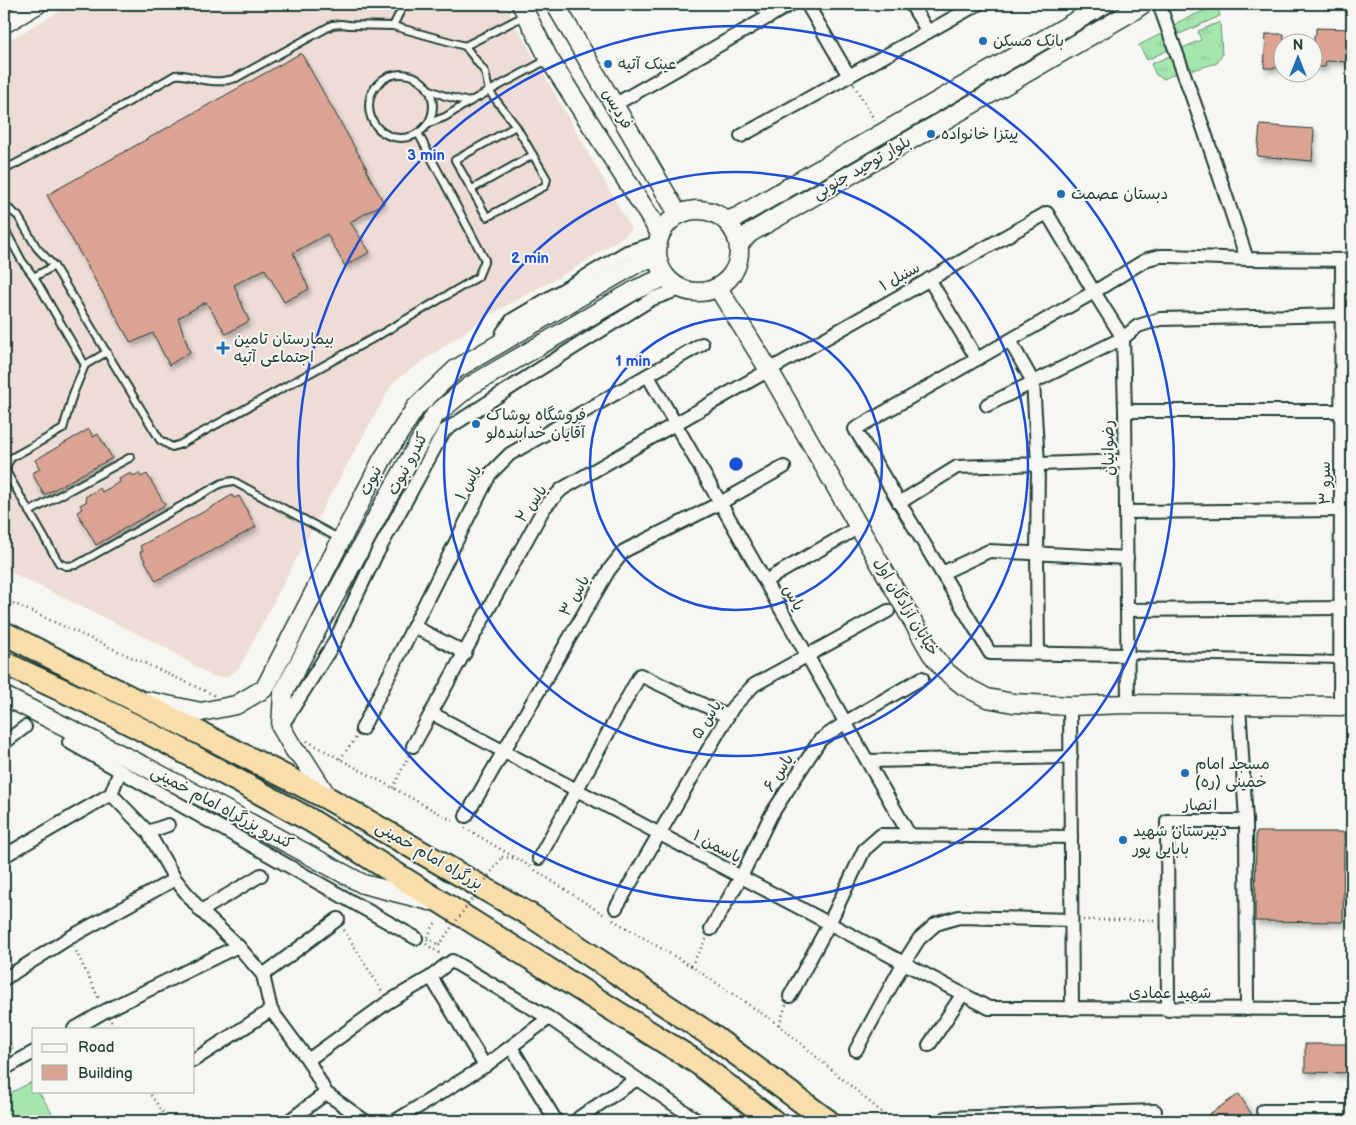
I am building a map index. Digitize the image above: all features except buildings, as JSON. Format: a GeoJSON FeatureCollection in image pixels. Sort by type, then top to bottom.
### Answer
{"type":"FeatureCollection","features":[{"type":"Feature","properties":{"kind":"highway","name":"بزرگراه امام خمینی"},"geometry":{"type":"LineString","coordinates":[[4,633],[329,799],[530,915],[715,1038],[828,1121]]}},
{"type":"Feature","properties":{"kind":"highway","name":"بزرگراه امام خمینی"},"geometry":{"type":"LineString","coordinates":[[4,663],[96,706],[302,815],[698,1063],[773,1121]]}},
{"type":"Feature","properties":{"kind":"highway"},"geometry":{"type":"LineString","coordinates":[[698,1063],[712,1069],[722,1064],[726,1055],[725,1051],[715,1038]]}},
{"type":"Feature","properties":{"kind":"highway"},"geometry":{"type":"LineString","coordinates":[[738,1094],[732,1088],[729,1080],[734,1067],[742,1065],[761,1072]]}},
{"type":"Feature","properties":{"kind":"main road"},"geometry":{"type":"LineString","coordinates":[[12,14],[38,4]]}},
{"type":"Feature","properties":{"kind":"main road","name":"فردیس"},"geometry":{"type":"LineString","coordinates":[[555,4],[678,214]]}},
{"type":"Feature","properties":{"kind":"main road","name":"بلوار توحید جنوبی"},"geometry":{"type":"LineString","coordinates":[[727,221],[740,216],[1105,4]]}},
{"type":"Feature","properties":{"kind":"main road","name":"بلوار توحید جنوبی"},"geometry":{"type":"LineString","coordinates":[[739,244],[750,234],[1143,4]]}},
{"type":"Feature","properties":{"kind":"main road"},"geometry":{"type":"LineString","coordinates":[[524,9],[549,59],[658,245],[661,271],[665,277],[680,289],[692,293],[705,292],[718,288],[728,280],[736,269],[739,257],[739,244],[735,231],[727,221],[716,214],[703,210],[690,210],[678,214],[667,222],[658,245]]}},
{"type":"Feature","properties":{"kind":"main road","name":"نبوت"},"geometry":{"type":"LineString","coordinates":[[133,698],[201,712],[236,705],[265,688],[382,460],[416,407],[456,369],[641,261],[658,245]]}},
{"type":"Feature","properties":{"kind":"main road","name":"نبوت"},"geometry":{"type":"LineString","coordinates":[[281,727],[283,694],[384,504],[435,416],[470,386],[637,289],[665,277]]}},
{"type":"Feature","properties":{"kind":"main road","name":"خیابان آزادگان اول"},"geometry":{"type":"LineString","coordinates":[[718,288],[769,370],[931,653],[945,671],[964,686],[987,698],[1013,703],[1070,706],[1128,704],[1346,705]]}},
{"type":"Feature","properties":{"kind":"main road","name":"کندرو بزرگراه امام خمینی"},"geometry":{"type":"LineString","coordinates":[[4,696],[144,766],[363,884],[446,905]]}},
{"type":"Feature","properties":{"kind":"main road"},"geometry":{"type":"LineString","coordinates":[[281,727],[295,751],[303,758],[329,799]]}},
{"type":"Feature","properties":{"kind":"street"},"geometry":{"type":"LineString","coordinates":[[760,4],[768,17]]}},
{"type":"Feature","properties":{"kind":"street"},"geometry":{"type":"LineString","coordinates":[[614,104],[791,4]]}},
{"type":"Feature","properties":{"kind":"street"},"geometry":{"type":"LineString","coordinates":[[807,4],[849,76]]}},
{"type":"Feature","properties":{"kind":"street"},"geometry":{"type":"LineString","coordinates":[[911,4],[928,32]]}},
{"type":"Feature","properties":{"kind":"street"},"geometry":{"type":"LineString","coordinates":[[741,136],[978,4]]}},
{"type":"Feature","properties":{"kind":"street"},"geometry":{"type":"LineString","coordinates":[[1159,4],[1247,259]]}},
{"type":"Feature","properties":{"kind":"street","name":"سنبل ۱"},"geometry":{"type":"LineString","coordinates":[[769,370],[1046,213],[1094,292]]}},
{"type":"Feature","properties":{"kind":"street"},"geometry":{"type":"LineString","coordinates":[[1128,655],[990,653],[855,430],[1148,259],[1171,256],[1347,260]]}},
{"type":"Feature","properties":{"kind":"street","name":"سرو ۳"},"geometry":{"type":"LineString","coordinates":[[1346,705],[1340,608],[1347,553],[1342,510],[1347,454],[1341,411],[1347,356],[1342,315],[1347,260]]}},
{"type":"Feature","properties":{"kind":"street"},"geometry":{"type":"LineString","coordinates":[[929,279],[977,359]]}},
{"type":"Feature","properties":{"kind":"street","name":"کندرو نبوت"},"geometry":{"type":"LineString","coordinates":[[281,727],[334,643],[375,557],[444,432],[538,370],[652,299],[680,289]]}},
{"type":"Feature","properties":{"kind":"street"},"geometry":{"type":"LineString","coordinates":[[1094,292],[1123,338]]}},
{"type":"Feature","properties":{"kind":"street"},"geometry":{"type":"LineString","coordinates":[[987,405],[1123,338],[1138,326],[1160,319],[1342,315]]}},
{"type":"Feature","properties":{"kind":"street","name":"رضوانیان"},"geometry":{"type":"LineString","coordinates":[[1123,338],[1128,704]]}},
{"type":"Feature","properties":{"kind":"street"},"geometry":{"type":"LineString","coordinates":[[1010,341],[1033,382],[1038,464],[1038,653]]}},
{"type":"Feature","properties":{"kind":"street","name":"یاس ۱"},"geometry":{"type":"LineString","coordinates":[[362,730],[490,474],[510,454],[702,344]]}},
{"type":"Feature","properties":{"kind":"street","name":"یاس ۲"},"geometry":{"type":"LineString","coordinates":[[413,746],[544,508],[562,489],[769,370]]}},
{"type":"Feature","properties":{"kind":"street","name":"یاس"},"geometry":{"type":"LineString","coordinates":[[648,376],[910,836]]}},
{"type":"Feature","properties":{"kind":"street"},"geometry":{"type":"LineString","coordinates":[[1125,411],[1341,411]]}},
{"type":"Feature","properties":{"kind":"street"},"geometry":{"type":"LineString","coordinates":[[899,503],[957,467],[1126,461]]}},
{"type":"Feature","properties":{"kind":"street","name":"یاس ۳"},"geometry":{"type":"LineString","coordinates":[[466,816],[609,570],[624,551],[720,503],[784,467]]}},
{"type":"Feature","properties":{"kind":"street"},"geometry":{"type":"LineString","coordinates":[[1126,512],[1342,510]]}},
{"type":"Feature","properties":{"kind":"street"},"geometry":{"type":"LineString","coordinates":[[765,581],[859,527]]}},
{"type":"Feature","properties":{"kind":"street"},"geometry":{"type":"LineString","coordinates":[[942,573],[989,551],[1127,558]]}},
{"type":"Feature","properties":{"kind":"street"},"geometry":{"type":"LineString","coordinates":[[1127,610],[1340,608]]}},
{"type":"Feature","properties":{"kind":"street","name":"یاس ۵"},"geometry":{"type":"LineString","coordinates":[[616,908],[733,707],[754,685],[888,611]]}},
{"type":"Feature","properties":{"kind":"street"},"geometry":{"type":"LineString","coordinates":[[415,627],[465,653]]}},
{"type":"Feature","properties":{"kind":"street"},"geometry":{"type":"LineString","coordinates":[[539,858],[640,675],[727,716]]}},
{"type":"Feature","properties":{"kind":"street","name":"یاس ۶"},"geometry":{"type":"LineString","coordinates":[[712,929],[741,877],[771,815],[820,740],[846,722],[922,678]]}},
{"type":"Feature","properties":{"kind":"street"},"geometry":{"type":"LineString","coordinates":[[1238,704],[1246,821],[1246,1010]]}},
{"type":"Feature","properties":{"kind":"street"},"geometry":{"type":"LineString","coordinates":[[1070,706],[1072,1009]]}},
{"type":"Feature","properties":{"kind":"street","name":"یاسمن ۱"},"geometry":{"type":"LineString","coordinates":[[431,714],[989,1008]]}},
{"type":"Feature","properties":{"kind":"street"},"geometry":{"type":"LineString","coordinates":[[4,743],[25,728]]}},
{"type":"Feature","properties":{"kind":"street"},"geometry":{"type":"LineString","coordinates":[[69,742],[416,938]]}},
{"type":"Feature","properties":{"kind":"street"},"geometry":{"type":"LineString","coordinates":[[868,761],[1070,757]]}},
{"type":"Feature","properties":{"kind":"street"},"geometry":{"type":"LineString","coordinates":[[5,852],[111,794],[120,771]]}},
{"type":"Feature","properties":{"kind":"street"},"geometry":{"type":"LineString","coordinates":[[111,794],[148,832],[175,879],[201,911],[238,946],[263,975],[271,1010],[308,1060],[326,1093],[365,1121]]}},
{"type":"Feature","properties":{"kind":"street","name":"انصار"},"geometry":{"type":"LineString","coordinates":[[1168,1010],[1167,821],[1246,821]]}},
{"type":"Feature","properties":{"kind":"street"},"geometry":{"type":"LineString","coordinates":[[148,832],[168,825]]}},
{"type":"Feature","properties":{"kind":"street"},"geometry":{"type":"LineString","coordinates":[[790,996],[829,924],[864,850],[881,835],[1071,837]]}},
{"type":"Feature","properties":{"kind":"street"},"geometry":{"type":"LineString","coordinates":[[201,911],[261,875]]}},
{"type":"Feature","properties":{"kind":"street"},"geometry":{"type":"LineString","coordinates":[[4,979],[69,938],[175,879]]}},
{"type":"Feature","properties":{"kind":"street"},"geometry":{"type":"LineString","coordinates":[[856,1050],[919,939],[936,924],[959,917],[1071,920]]}},
{"type":"Feature","properties":{"kind":"street"},"geometry":{"type":"LineString","coordinates":[[263,975],[338,919]]}},
{"type":"Feature","properties":{"kind":"street"},"geometry":{"type":"LineString","coordinates":[[76,1028],[105,1011],[238,946]]}},
{"type":"Feature","properties":{"kind":"street"},"geometry":{"type":"LineString","coordinates":[[308,1060],[388,1002],[431,977],[449,963],[549,1018],[698,1121]]}},
{"type":"Feature","properties":{"kind":"street"},"geometry":{"type":"LineString","coordinates":[[431,977],[485,1066]]}},
{"type":"Feature","properties":{"kind":"street"},"geometry":{"type":"LineString","coordinates":[[930,1045],[962,995]]}},
{"type":"Feature","properties":{"kind":"street","name":"شهید عمادی"},"geometry":{"type":"LineString","coordinates":[[989,1008],[1168,1010],[1352,1009]]}},
{"type":"Feature","properties":{"kind":"street"},"geometry":{"type":"LineString","coordinates":[[195,1059],[271,1010]]}},
{"type":"Feature","properties":{"kind":"street"},"geometry":{"type":"LineString","coordinates":[[395,1121],[485,1066],[549,1018]]}},
{"type":"Feature","properties":{"kind":"street"},"geometry":{"type":"LineString","coordinates":[[511,1046],[556,1121]]}},
{"type":"Feature","properties":{"kind":"street"},"geometry":{"type":"LineString","coordinates":[[4,1069],[32,1053]]}},
{"type":"Feature","properties":{"kind":"street"},"geometry":{"type":"LineString","coordinates":[[580,1120],[638,1078]]}},
{"type":"Feature","properties":{"kind":"street"},"geometry":{"type":"LineString","coordinates":[[289,1121],[326,1093]]}},
{"type":"Feature","properties":{"kind":"street"},"geometry":{"type":"LineString","coordinates":[[947,1120],[1155,1111]]}},
{"type":"Feature","properties":{"kind":"street"},"geometry":{"type":"LineString","coordinates":[[1271,1121],[1263,1111],[1352,1111]]}},
{"type":"Feature","properties":{"kind":"lane"},"geometry":{"type":"LineString","coordinates":[[393,26],[404,4]]}},
{"type":"Feature","properties":{"kind":"lane"},"geometry":{"type":"LineString","coordinates":[[465,46],[524,9]]}},
{"type":"Feature","properties":{"kind":"lane"},"geometry":{"type":"LineString","coordinates":[[4,170],[90,124],[175,75],[182,74],[202,80],[223,82],[236,78],[332,25],[341,24],[393,26],[465,46],[485,72],[489,91],[516,126],[547,179],[545,186],[487,217],[456,160],[516,126]]}},
{"type":"Feature","properties":{"kind":"lane"},"geometry":{"type":"LineString","coordinates":[[429,123],[445,117],[468,102],[549,59]]}},
{"type":"Feature","properties":{"kind":"lane"},"geometry":{"type":"LineString","coordinates":[[428,88],[433,100],[433,112],[429,123],[421,132],[411,137],[399,138],[387,136],[377,129],[371,119],[368,107],[370,95],[381,81],[397,74],[409,75],[420,80],[428,88],[445,96],[468,102]]}},
{"type":"Feature","properties":{"kind":"lane"},"geometry":{"type":"LineString","coordinates":[[4,207],[18,216],[37,248],[54,266],[160,440],[172,447],[181,444],[372,338],[478,277],[485,260],[418,134]]}},
{"type":"Feature","properties":{"kind":"lane"},"geometry":{"type":"LineString","coordinates":[[472,189],[533,155]]}},
{"type":"Feature","properties":{"kind":"lane"},"geometry":{"type":"LineString","coordinates":[[4,228],[85,366]]}},
{"type":"Feature","properties":{"kind":"lane"},"geometry":{"type":"LineString","coordinates":[[34,277],[54,266]]}},
{"type":"Feature","properties":{"kind":"lane"},"geometry":{"type":"LineString","coordinates":[[107,352],[85,366],[73,394],[63,429],[11,458],[7,465],[7,473],[59,564],[66,566],[76,565],[222,483],[233,482],[341,539]]}},
{"type":"Feature","properties":{"kind":"lane"},"geometry":{"type":"LineString","coordinates":[[29,512],[131,457]]}},
{"type":"Feature","properties":{"kind":"lane"},"geometry":{"type":"LineString","coordinates":[[1128,655],[1344,654]]}},
{"type":"Feature","properties":{"kind":"path"},"geometry":{"type":"LineString","coordinates":[[849,76],[882,134]]}},
{"type":"Feature","properties":{"kind":"path"},"geometry":{"type":"LineString","coordinates":[[4,599],[236,705]]}},
{"type":"Feature","properties":{"kind":"path"},"geometry":{"type":"LineString","coordinates":[[340,759],[362,730]]}},
{"type":"Feature","properties":{"kind":"path"},"geometry":{"type":"LineString","coordinates":[[306,741],[459,824],[691,966],[779,1025],[892,1121]]}},
{"type":"Feature","properties":{"kind":"path"},"geometry":{"type":"LineString","coordinates":[[393,788],[413,746]]}},
{"type":"Feature","properties":{"kind":"path"},"geometry":{"type":"LineString","coordinates":[[446,905],[426,938],[439,945],[502,858],[512,858],[520,861]]}},
{"type":"Feature","properties":{"kind":"path"},"geometry":{"type":"LineString","coordinates":[[338,919],[388,1002]]}},
{"type":"Feature","properties":{"kind":"path"},"geometry":{"type":"LineString","coordinates":[[1071,920],[1168,920]]}},
{"type":"Feature","properties":{"kind":"path"},"geometry":{"type":"LineString","coordinates":[[691,966],[712,929]]}},
{"type":"Feature","properties":{"kind":"path"},"geometry":{"type":"LineString","coordinates":[[69,938],[105,1011]]}},
{"type":"Feature","properties":{"kind":"path"},"geometry":{"type":"LineString","coordinates":[[416,938],[449,963]]}},
{"type":"Feature","properties":{"kind":"path"},"geometry":{"type":"LineString","coordinates":[[779,1025],[790,996]]}},
{"type":"Feature","properties":{"kind":"path"},"geometry":{"type":"LineString","coordinates":[[149,1092],[169,1121]]}},
{"type":"Feature","properties":{"kind":"shaded area","name":"بیمارستان تامین اجتماعی آتیه"},"geometry":{"type":"Polygon","coordinates":[[[72,4],[504,4],[632,230],[577,267],[491,314],[394,381],[322,510],[239,668],[227,677],[213,677],[161,645],[4,569],[4,43],[72,4]]]}},
{"type":"Feature","properties":{"kind":"green space"},"geometry":{"type":"Polygon","coordinates":[[[1214,8],[1218,9],[1220,16],[1177,35],[1174,28],[1178,22],[1214,8]]]}},
{"type":"Feature","properties":{"kind":"green space"},"geometry":{"type":"Polygon","coordinates":[[[1220,22],[1222,55],[1217,63],[1193,70],[1186,64],[1180,49],[1201,40],[1198,31],[1220,22]]]}},
{"type":"Feature","properties":{"kind":"green space"},"geometry":{"type":"Polygon","coordinates":[[[1163,33],[1170,49],[1147,60],[1139,45],[1163,33]]]}},
{"type":"Feature","properties":{"kind":"green space"},"geometry":{"type":"Polygon","coordinates":[[[1172,55],[1178,72],[1164,79],[1156,75],[1151,64],[1172,55]]]}},
{"type":"Feature","properties":{"kind":"green space"},"geometry":{"type":"Polygon","coordinates":[[[4,1034],[13,1048],[4,1055],[4,1034]]]}},
{"type":"Feature","properties":{"kind":"green space"},"geometry":{"type":"Polygon","coordinates":[[[32,1082],[32,1092],[39,1092],[57,1121],[8,1121],[4,1115],[4,1096],[32,1082]]]}},
{"type":"Feature","properties":{"kind":"place","name":"بانک مسکن"},"geometry":{"type":"Point","coordinates":[983,41]}},
{"type":"Feature","properties":{"kind":"place","name":"عینک آتیه"},"geometry":{"type":"Point","coordinates":[608,64]}},
{"type":"Feature","properties":{"kind":"place","name":"پیتزا خانواده"},"geometry":{"type":"Point","coordinates":[931,134]}},
{"type":"Feature","properties":{"kind":"place","name":"دبستان عصمت"},"geometry":{"type":"Point","coordinates":[1061,194]}},
{"type":"Feature","properties":{"kind":"place","name":"بیمارستان تامین اجتماعی آتیه"},"geometry":{"type":"Point","coordinates":[223,348]}},
{"type":"Feature","properties":{"kind":"place","name":"فروشگاه پوشاک آقایان خدابنده‌لو"},"geometry":{"type":"Point","coordinates":[476,424]}},
{"type":"Feature","properties":{"kind":"place","name":"مسجد امام خمینی (ره)"},"geometry":{"type":"Point","coordinates":[1185,773]}},
{"type":"Feature","properties":{"kind":"place","name":"دبیرستان شهید بابایی پور"},"geometry":{"type":"Point","coordinates":[1123,840]}}]}
